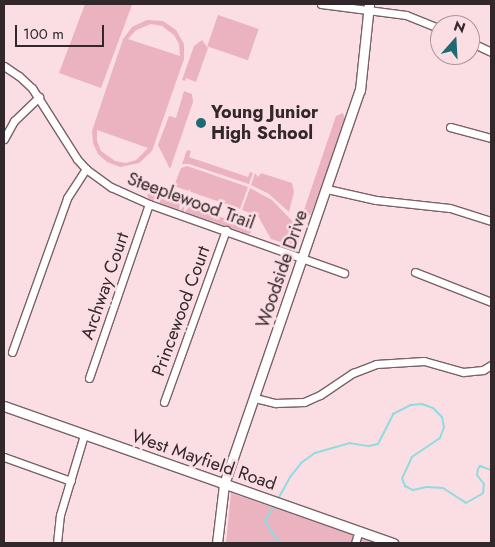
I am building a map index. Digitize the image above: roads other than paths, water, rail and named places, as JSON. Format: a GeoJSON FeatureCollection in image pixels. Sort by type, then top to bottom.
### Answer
{"type":"FeatureCollection","features":[{"type":"Feature","properties":{"kind":"street"},"geometry":{"type":"LineString","coordinates":[[322,4],[368,7],[406,14],[430,24]]}},
{"type":"Feature","properties":{"kind":"street","name":"Woodside Drive"},"geometry":{"type":"LineString","coordinates":[[217,543],[224,484],[360,90],[368,7]]}},
{"type":"Feature","properties":{"kind":"street","name":"Steeplewood Trail"},"geometry":{"type":"LineString","coordinates":[[4,66],[19,76],[39,97],[62,138],[86,169],[111,187],[149,204],[344,273]]}},
{"type":"Feature","properties":{"kind":"street"},"geometry":{"type":"LineString","coordinates":[[4,139],[14,121],[39,97]]}},
{"type":"Feature","properties":{"kind":"street"},"geometry":{"type":"LineString","coordinates":[[450,127],[491,138]]}},
{"type":"Feature","properties":{"kind":"street"},"geometry":{"type":"LineString","coordinates":[[12,352],[67,198],[86,169]]}},
{"type":"Feature","properties":{"kind":"street"},"geometry":{"type":"LineString","coordinates":[[327,189],[376,200],[450,208],[491,221]]}},
{"type":"Feature","properties":{"kind":"street","name":"Archway Court"},"geometry":{"type":"LineString","coordinates":[[90,378],[149,204]]}},
{"type":"Feature","properties":{"kind":"street","name":"Princewood Court"},"geometry":{"type":"LineString","coordinates":[[164,402],[226,230]]}},
{"type":"Feature","properties":{"kind":"street"},"geometry":{"type":"LineString","coordinates":[[415,272],[491,302]]}},
{"type":"Feature","properties":{"kind":"street"},"geometry":{"type":"LineString","coordinates":[[255,398],[275,403],[304,402],[320,395],[352,373],[376,364],[424,361],[463,372],[482,370],[491,365]]}},
{"type":"Feature","properties":{"kind":"street","name":"West Mayfield Road"},"geometry":{"type":"LineString","coordinates":[[4,406],[394,543]]}},
{"type":"Feature","properties":{"kind":"street"},"geometry":{"type":"LineString","coordinates":[[57,543],[60,516],[84,435]]}},
{"type":"Feature","properties":{"kind":"street"},"geometry":{"type":"LineString","coordinates":[[4,457],[71,481]]}},
{"type":"Feature","properties":{"kind":"street"},"geometry":{"type":"LineString","coordinates":[[355,543],[359,531]]}},
{"type":"Feature","properties":{"kind":"waterway"},"geometry":{"type":"LineString","coordinates":[[278,499],[301,463],[315,453],[349,443],[369,446],[378,444],[393,414],[411,405],[422,404],[433,408],[442,417],[444,427],[440,438],[412,457],[402,478],[405,486],[413,490],[427,487],[443,488],[466,503],[483,493],[484,484],[477,475],[480,466],[491,470]]}},
{"type":"Feature","properties":{"kind":"waterway"},"geometry":{"type":"LineString","coordinates":[[274,505],[265,521],[279,543]]}},
{"type":"Feature","properties":{"kind":"place","name":"Young Junior High School"},"geometry":{"type":"Point","coordinates":[201,123]}}]}
